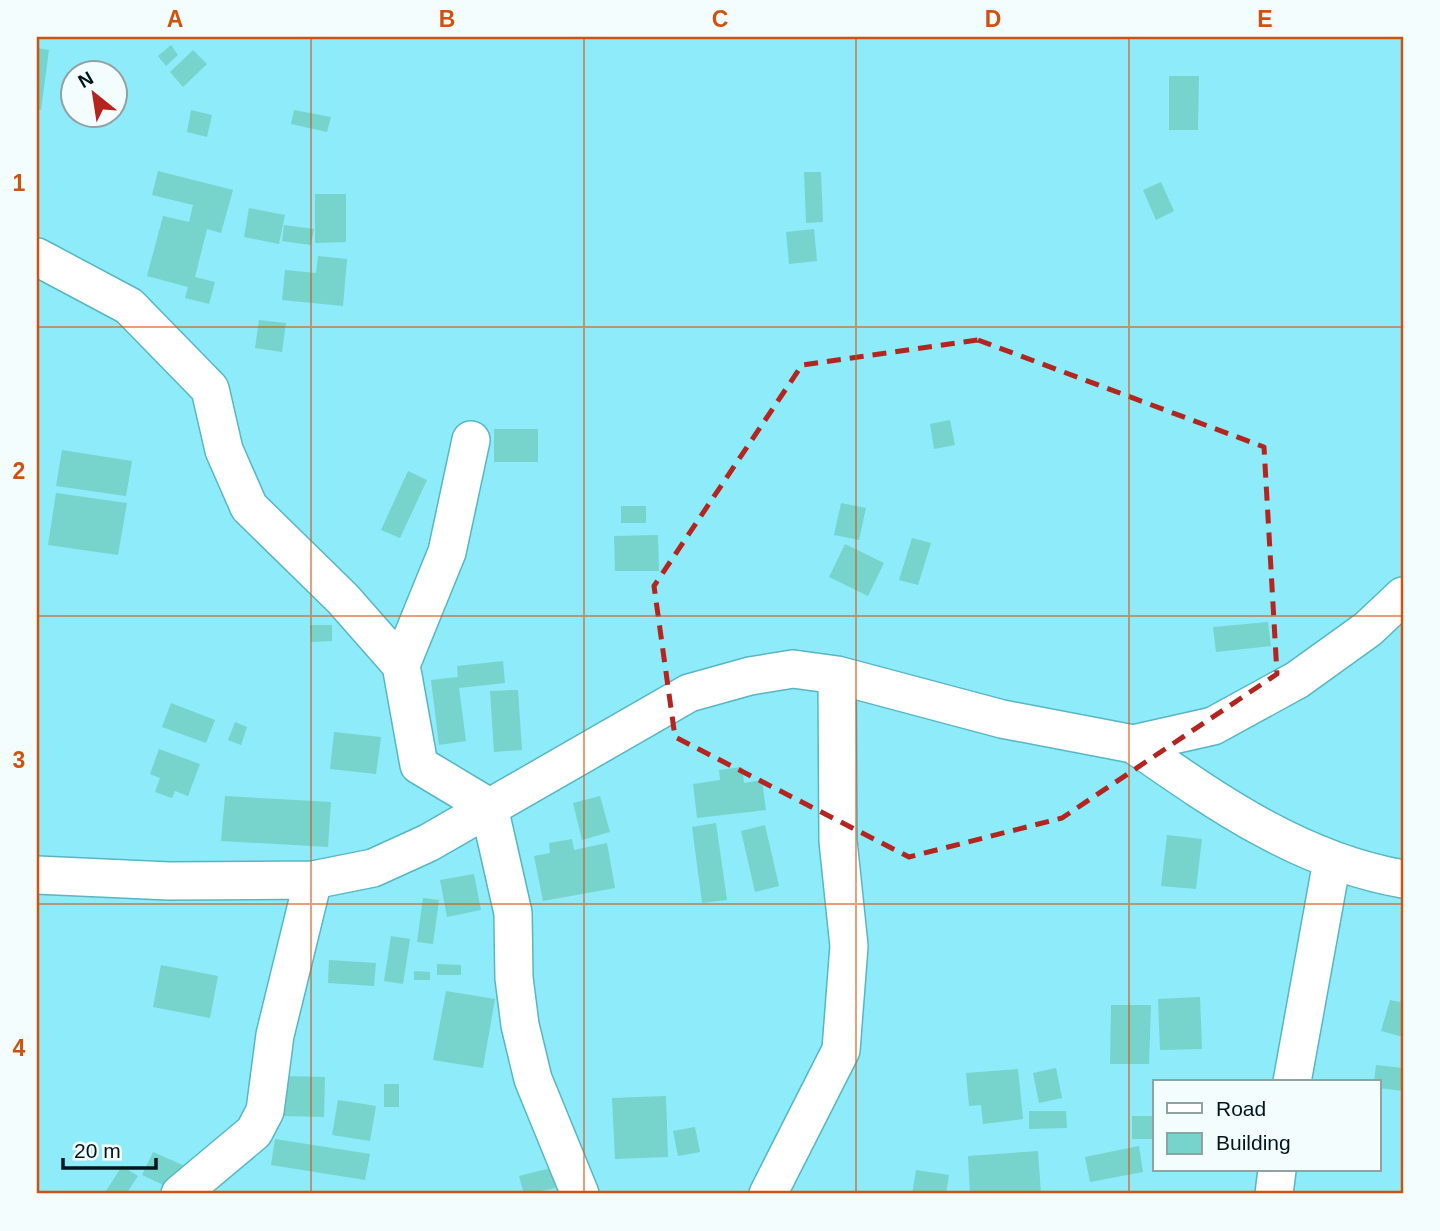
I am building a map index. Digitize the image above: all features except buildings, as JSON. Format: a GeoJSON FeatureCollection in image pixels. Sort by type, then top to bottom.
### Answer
{"type":"FeatureCollection","features":[{"type":"Feature","properties":{"kind":"street"},"geometry":{"type":"LineString","coordinates":[[37,257],[129,306],[210,389],[225,450],[249,507],[343,599],[401,665],[419,765],[489,807],[513,913],[514,978],[529,1066],[580,1194]]}},
{"type":"Feature","properties":{"kind":"street"},"geometry":{"type":"LineString","coordinates":[[401,665],[447,552],[471,440]]}},
{"type":"Feature","properties":{"kind":"street"},"geometry":{"type":"LineString","coordinates":[[37,875],[169,881],[313,880],[373,868],[428,843],[689,693],[750,676],[793,669],[837,675],[1002,719],[1133,744],[1213,726],[1297,680],[1368,629],[1403,596]]}},
{"type":"Feature","properties":{"kind":"street"},"geometry":{"type":"LineString","coordinates":[[768,1194],[841,1050],[849,946],[838,841],[837,675]]}},
{"type":"Feature","properties":{"kind":"street"},"geometry":{"type":"LineString","coordinates":[[1133,744],[1231,811],[1281,839],[1332,861],[1403,879]]}},
{"type":"Feature","properties":{"kind":"street"},"geometry":{"type":"LineString","coordinates":[[1292,1080],[1332,861]]}},
{"type":"Feature","properties":{"kind":"street"},"geometry":{"type":"LineString","coordinates":[[180,1194],[254,1132],[265,1111],[275,1035],[313,880]]}},
{"type":"Feature","properties":{"kind":"street"},"geometry":{"type":"LineString","coordinates":[[1273,1194],[1277,1172]]}},
{"type":"Feature","properties":{"kind":"highlighted area"},"geometry":{"type":"Polygon","coordinates":[[[978,340],[1264,447],[1277,674],[1062,818],[909,857],[675,737],[654,586],[802,365],[978,340]]]}}]}
